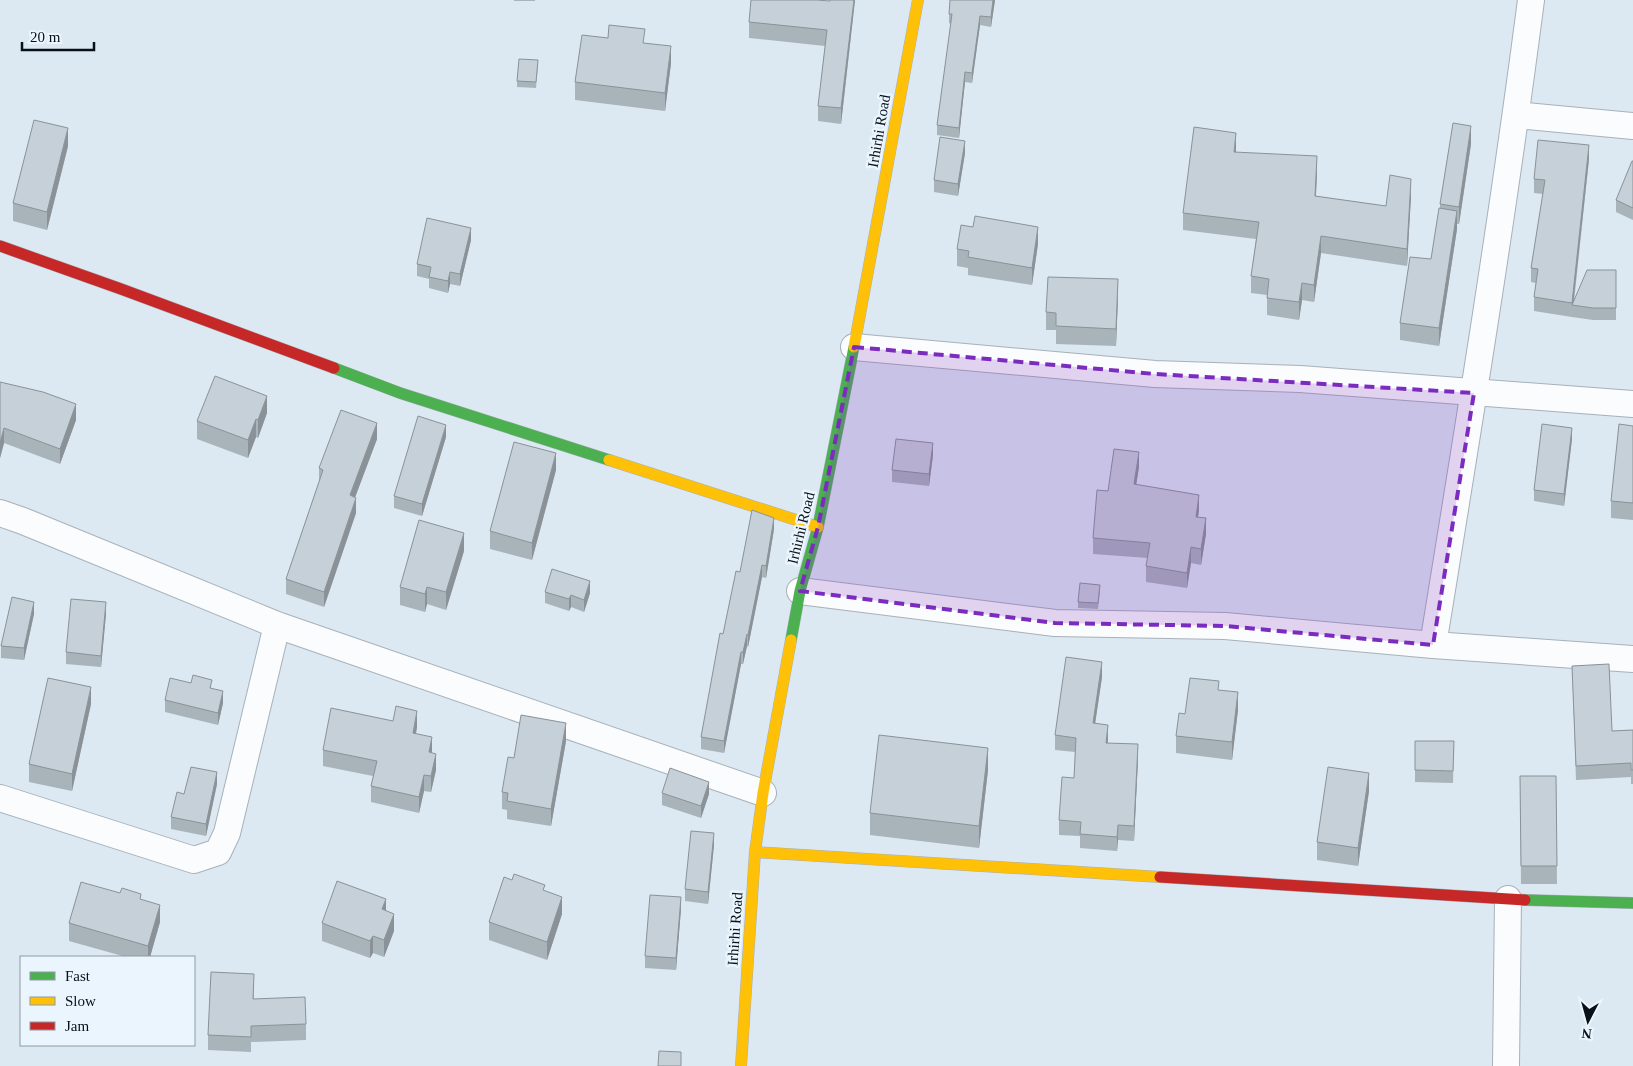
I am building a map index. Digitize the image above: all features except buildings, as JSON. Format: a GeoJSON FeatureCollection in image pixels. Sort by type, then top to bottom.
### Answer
{"type":"FeatureCollection","features":[{"type":"Feature","properties":{"kind":"street","name":"Irhirhi Road"},"geometry":{"type":"LineString","coordinates":[[741,1066],[755,852],[763,793],[800,591],[818,527],[854,347],[918,0]]}},
{"type":"Feature","properties":{"kind":"street"},"geometry":{"type":"LineString","coordinates":[[1433,645],[1474,393],[1516,115],[1531,0]]}},
{"type":"Feature","properties":{"kind":"street"},"geometry":{"type":"LineString","coordinates":[[1516,115],[1633,126]]}},
{"type":"Feature","properties":{"kind":"street"},"geometry":{"type":"LineString","coordinates":[[0,246],[400,393],[818,527]]}},
{"type":"Feature","properties":{"kind":"street"},"geometry":{"type":"LineString","coordinates":[[854,347],[1154,374],[1300,379],[1633,404]]}},
{"type":"Feature","properties":{"kind":"street"},"geometry":{"type":"LineString","coordinates":[[0,514],[23,521],[277,625],[763,793]]}},
{"type":"Feature","properties":{"kind":"street"},"geometry":{"type":"LineString","coordinates":[[800,591],[1055,623],[1225,626],[1433,645],[1633,658]]}},
{"type":"Feature","properties":{"kind":"street"},"geometry":{"type":"LineString","coordinates":[[0,798],[194,860],[218,852],[228,833],[277,625]]}},
{"type":"Feature","properties":{"kind":"street"},"geometry":{"type":"LineString","coordinates":[[755,852],[1508,899],[1633,903]]}},
{"type":"Feature","properties":{"kind":"street"},"geometry":{"type":"LineString","coordinates":[[1506,1066],[1508,899]]}},
{"type":"Feature","properties":{"kind":"highlighted area"},"geometry":{"type":"Polygon","coordinates":[[[854,347],[1155,374],[1474,393],[1433,645],[1225,626],[1055,623],[800,591],[818,527],[854,347]]]}},
{"type":"Feature","properties":{"kind":"traffic: fast"},"geometry":{"type":"LineString","coordinates":[[791,640],[800,591],[818,527],[854,347]]}},
{"type":"Feature","properties":{"kind":"traffic: fast"},"geometry":{"type":"LineString","coordinates":[[334,368],[400,393],[609,460]]}},
{"type":"Feature","properties":{"kind":"traffic: fast"},"geometry":{"type":"LineString","coordinates":[[1525,900],[1633,903]]}},
{"type":"Feature","properties":{"kind":"traffic: slow"},"geometry":{"type":"LineString","coordinates":[[854,347],[918,0]]}},
{"type":"Feature","properties":{"kind":"traffic: slow"},"geometry":{"type":"LineString","coordinates":[[609,460],[818,527]]}},
{"type":"Feature","properties":{"kind":"traffic: slow"},"geometry":{"type":"LineString","coordinates":[[741,1066],[755,852],[763,793],[791,640]]}},
{"type":"Feature","properties":{"kind":"traffic: slow"},"geometry":{"type":"LineString","coordinates":[[755,852],[1160,877]]}},
{"type":"Feature","properties":{"kind":"traffic: jam"},"geometry":{"type":"LineString","coordinates":[[0,246],[334,368]]}},
{"type":"Feature","properties":{"kind":"traffic: jam"},"geometry":{"type":"LineString","coordinates":[[1160,877],[1525,900]]}}]}
